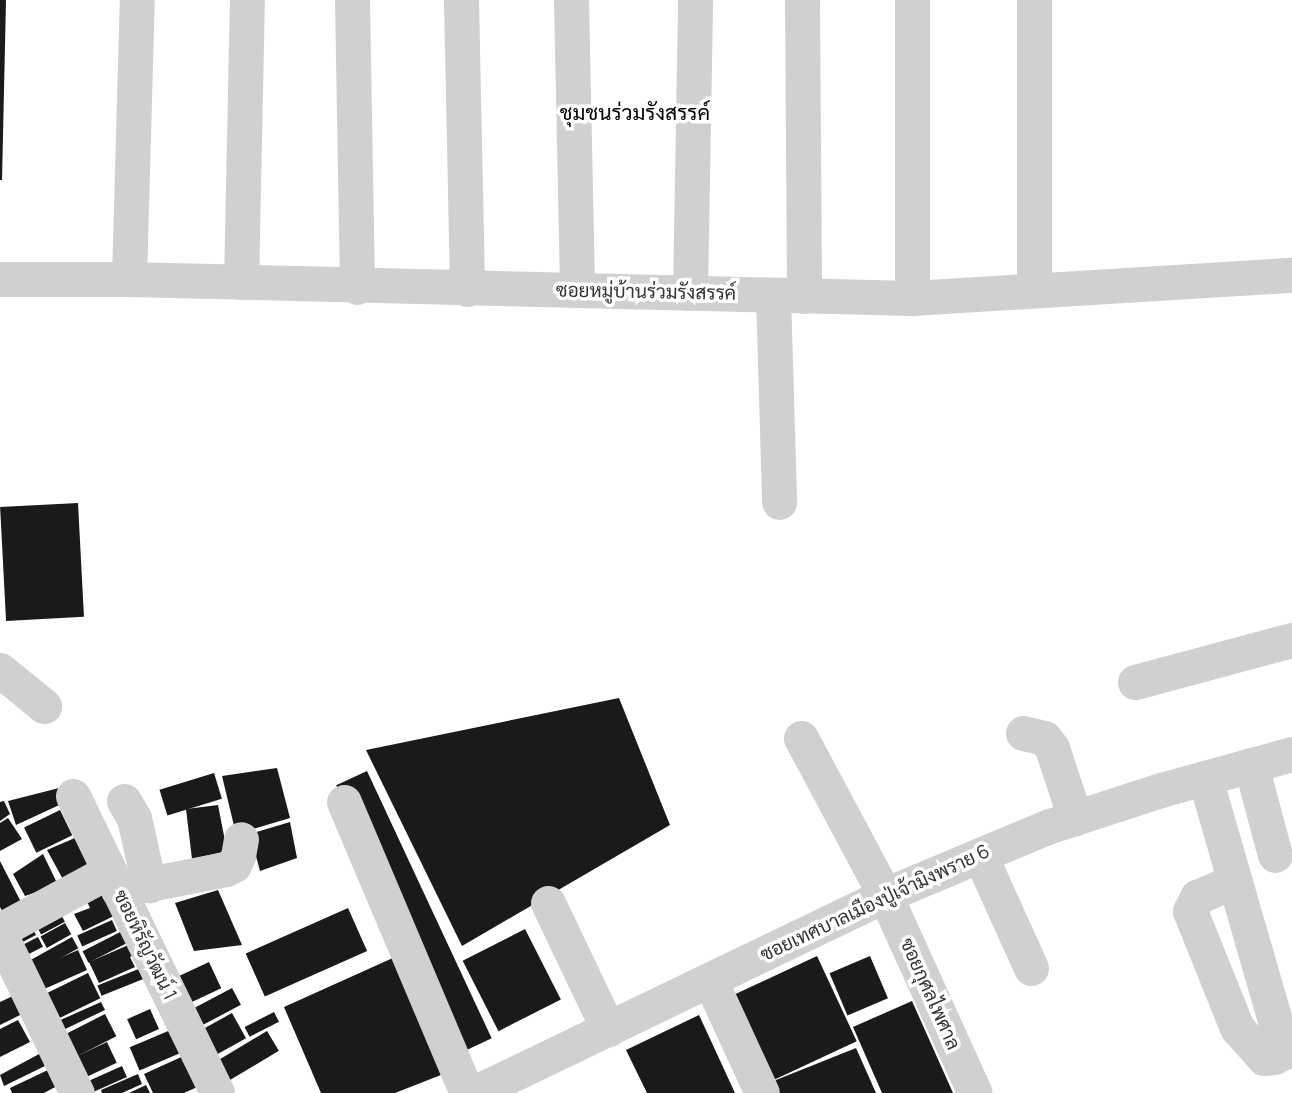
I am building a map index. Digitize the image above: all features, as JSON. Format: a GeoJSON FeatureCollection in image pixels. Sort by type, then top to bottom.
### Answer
{"type":"FeatureCollection","features":[{"type":"Feature","properties":{"kind":"street"},"geometry":{"type":"LineString","coordinates":[[129,279],[136,0]]}},
{"type":"Feature","properties":{"kind":"street"},"geometry":{"type":"LineString","coordinates":[[241,282],[247,0]]}},
{"type":"Feature","properties":{"kind":"street"},"geometry":{"type":"LineString","coordinates":[[352,0],[357,287]]}},
{"type":"Feature","properties":{"kind":"street"},"geometry":{"type":"LineString","coordinates":[[461,0],[467,289]]}},
{"type":"Feature","properties":{"kind":"street"},"geometry":{"type":"LineString","coordinates":[[571,0],[577,290]]}},
{"type":"Feature","properties":{"kind":"street"},"geometry":{"type":"LineString","coordinates":[[690,293],[695,0]]}},
{"type":"Feature","properties":{"kind":"street"},"geometry":{"type":"LineString","coordinates":[[779,502],[802,0]]}},
{"type":"Feature","properties":{"kind":"street"},"geometry":{"type":"LineString","coordinates":[[912,0],[912,298]]}},
{"type":"Feature","properties":{"kind":"street"},"geometry":{"type":"LineString","coordinates":[[1034,0],[1034,289]]}},
{"type":"Feature","properties":{"kind":"street","name":"ซอยหมู่บ้านร่วมรังสรรค์"},"geometry":{"type":"LineString","coordinates":[[0,279],[129,279],[357,287],[912,298],[1292,275]]}},
{"type":"Feature","properties":{"kind":"street"},"geometry":{"type":"LineString","coordinates":[[1135,682],[1292,640]]}},
{"type":"Feature","properties":{"kind":"street"},"geometry":{"type":"LineString","coordinates":[[0,670],[44,706]]}},
{"type":"Feature","properties":{"kind":"street"},"geometry":{"type":"LineString","coordinates":[[1023,733],[1044,738],[1052,748],[1075,818]]}},
{"type":"Feature","properties":{"kind":"street","name":"ซอยกุศลไพศาล"},"geometry":{"type":"LineString","coordinates":[[800,738],[885,895],[975,1093]]}},
{"type":"Feature","properties":{"kind":"street","name":"ซอยเทศบาลเมืองปู่เจ้ามิงพราย 6"},"geometry":{"type":"LineString","coordinates":[[494,1089],[608,1029],[885,895],[980,855],[1075,818],[1292,754]]}},
{"type":"Feature","properties":{"kind":"street"},"geometry":{"type":"LineString","coordinates":[[1251,765],[1275,855]]}},
{"type":"Feature","properties":{"kind":"street"},"geometry":{"type":"LineString","coordinates":[[1205,778],[1234,881]]}},
{"type":"Feature","properties":{"kind":"street","name":"ซอยหิรัญวัฒน์ 1"},"geometry":{"type":"LineString","coordinates":[[73,796],[125,882],[217,1093]]}},
{"type":"Feature","properties":{"kind":"street"},"geometry":{"type":"LineString","coordinates":[[124,801],[134,818],[125,882]]}},
{"type":"Feature","properties":{"kind":"street"},"geometry":{"type":"LineString","coordinates":[[344,802],[467,1093]]}},
{"type":"Feature","properties":{"kind":"street"},"geometry":{"type":"LineString","coordinates":[[73,1092],[12,985],[0,932],[125,882],[226,869],[234,865],[240,839]]}},
{"type":"Feature","properties":{"kind":"street"},"geometry":{"type":"LineString","coordinates":[[980,855],[1031,968]]}},
{"type":"Feature","properties":{"kind":"street"},"geometry":{"type":"LineString","coordinates":[[548,903],[608,1029]]}},
{"type":"Feature","properties":{"kind":"street"},"geometry":{"type":"LineString","coordinates":[[710,980],[762,1093]]}},
{"type":"Feature","properties":{"kind":"building"},"geometry":{"type":"Polygon","coordinates":[[[0,0],[6,0],[2,180],[0,180],[0,0]]]}},
{"type":"Feature","properties":{"kind":"building"},"geometry":{"type":"Polygon","coordinates":[[[78,503],[84,617],[6,621],[0,507],[78,503]]]}},
{"type":"Feature","properties":{"kind":"building"},"geometry":{"type":"Polygon","coordinates":[[[619,698],[670,825],[462,946],[366,750],[619,698]]]}},
{"type":"Feature","properties":{"kind":"building"},"geometry":{"type":"Polygon","coordinates":[[[277,768],[290,818],[236,834],[222,776],[277,768]]]}},
{"type":"Feature","properties":{"kind":"building"},"geometry":{"type":"Polygon","coordinates":[[[367,771],[492,1038],[461,1053],[336,785],[367,771]]]}},
{"type":"Feature","properties":{"kind":"building"},"geometry":{"type":"Polygon","coordinates":[[[214,773],[222,799],[167,815],[159,790],[214,773]]]}},
{"type":"Feature","properties":{"kind":"building"},"geometry":{"type":"Polygon","coordinates":[[[63,787],[68,801],[16,825],[8,801],[63,787]]]}},
{"type":"Feature","properties":{"kind":"building"},"geometry":{"type":"Polygon","coordinates":[[[4,801],[10,814],[0,821],[0,802],[4,801]]]}},
{"type":"Feature","properties":{"kind":"building"},"geometry":{"type":"Polygon","coordinates":[[[218,805],[227,851],[192,859],[186,809],[218,805]]]}},
{"type":"Feature","properties":{"kind":"building"},"geometry":{"type":"Polygon","coordinates":[[[60,810],[72,835],[36,853],[24,828],[60,810]]]}},
{"type":"Feature","properties":{"kind":"building"},"geometry":{"type":"Polygon","coordinates":[[[8,818],[22,839],[0,851],[0,823],[8,818]]]}},
{"type":"Feature","properties":{"kind":"building"},"geometry":{"type":"Polygon","coordinates":[[[290,822],[297,858],[260,871],[250,834],[290,822]]]}},
{"type":"Feature","properties":{"kind":"building"},"geometry":{"type":"Polygon","coordinates":[[[84,834],[91,870],[65,883],[47,850],[84,834]]]}},
{"type":"Feature","properties":{"kind":"building"},"geometry":{"type":"Polygon","coordinates":[[[43,854],[58,885],[25,896],[13,874],[43,854]]]}},
{"type":"Feature","properties":{"kind":"building"},"geometry":{"type":"Polygon","coordinates":[[[0,861],[21,902],[2,911],[0,907],[0,861]]]}},
{"type":"Feature","properties":{"kind":"building"},"geometry":{"type":"Polygon","coordinates":[[[104,888],[118,914],[83,931],[74,914],[90,908],[84,895],[104,888]]]}},
{"type":"Feature","properties":{"kind":"building"},"geometry":{"type":"Polygon","coordinates":[[[218,890],[242,945],[194,951],[175,903],[218,890]]]}},
{"type":"Feature","properties":{"kind":"building"},"geometry":{"type":"Polygon","coordinates":[[[56,905],[65,922],[41,934],[32,918],[56,905]]]}},
{"type":"Feature","properties":{"kind":"building"},"geometry":{"type":"Polygon","coordinates":[[[348,908],[367,951],[265,996],[246,954],[348,908]]]}},
{"type":"Feature","properties":{"kind":"building"},"geometry":{"type":"Polygon","coordinates":[[[112,920],[117,931],[82,946],[77,935],[112,920]]]}},
{"type":"Feature","properties":{"kind":"building"},"geometry":{"type":"Polygon","coordinates":[[[29,921],[36,935],[19,944],[29,921]]]}},
{"type":"Feature","properties":{"kind":"building"},"geometry":{"type":"Polygon","coordinates":[[[65,923],[71,934],[47,948],[41,937],[65,923]]]}},
{"type":"Feature","properties":{"kind":"building"},"geometry":{"type":"Polygon","coordinates":[[[128,928],[134,940],[88,963],[83,951],[128,928]]]}},
{"type":"Feature","properties":{"kind":"building"},"geometry":{"type":"Polygon","coordinates":[[[525,929],[561,999],[498,1031],[463,961],[525,929]]]}},
{"type":"Feature","properties":{"kind":"building"},"geometry":{"type":"Polygon","coordinates":[[[38,937],[43,947],[23,957],[18,947],[38,937]]]}},
{"type":"Feature","properties":{"kind":"building"},"geometry":{"type":"Polygon","coordinates":[[[72,937],[78,948],[31,975],[25,963],[72,937]]]}},
{"type":"Feature","properties":{"kind":"building"},"geometry":{"type":"Polygon","coordinates":[[[133,943],[138,953],[130,957],[135,967],[99,983],[89,962],[133,943]]]}},
{"type":"Feature","properties":{"kind":"building"},"geometry":{"type":"Polygon","coordinates":[[[78,950],[87,970],[38,992],[29,972],[78,950]]]}},
{"type":"Feature","properties":{"kind":"building"},"geometry":{"type":"Polygon","coordinates":[[[817,956],[857,1041],[772,1081],[732,996],[817,956]]]}},
{"type":"Feature","properties":{"kind":"building"},"geometry":{"type":"Polygon","coordinates":[[[870,956],[888,998],[847,1016],[829,973],[870,956]]]}},
{"type":"Feature","properties":{"kind":"building"},"geometry":{"type":"Polygon","coordinates":[[[395,957],[446,1073],[395,1093],[321,1093],[284,1007],[395,957]]]}},
{"type":"Feature","properties":{"kind":"building"},"geometry":{"type":"Polygon","coordinates":[[[209,962],[221,988],[191,1002],[179,976],[209,962]]]}},
{"type":"Feature","properties":{"kind":"building"},"geometry":{"type":"Polygon","coordinates":[[[141,968],[145,978],[102,996],[97,986],[141,968]]]}},
{"type":"Feature","properties":{"kind":"building"},"geometry":{"type":"Polygon","coordinates":[[[88,973],[100,998],[55,1020],[43,995],[88,973]]]}},
{"type":"Feature","properties":{"kind":"building"},"geometry":{"type":"Polygon","coordinates":[[[232,988],[241,1005],[200,1026],[191,1010],[232,988]]]}},
{"type":"Feature","properties":{"kind":"building"},"geometry":{"type":"Polygon","coordinates":[[[15,995],[24,1013],[0,1025],[0,1002],[15,995]]]}},
{"type":"Feature","properties":{"kind":"building"},"geometry":{"type":"Polygon","coordinates":[[[912,1001],[953,1093],[882,1093],[853,1027],[912,1001]]]}},
{"type":"Feature","properties":{"kind":"building"},"geometry":{"type":"Polygon","coordinates":[[[101,1002],[105,1010],[61,1031],[56,1022],[101,1002]]]}},
{"type":"Feature","properties":{"kind":"building"},"geometry":{"type":"Polygon","coordinates":[[[150,1009],[159,1029],[136,1039],[127,1019],[150,1009]]]}},
{"type":"Feature","properties":{"kind":"building"},"geometry":{"type":"Polygon","coordinates":[[[274,1012],[279,1022],[250,1037],[245,1027],[274,1012]]]}},
{"type":"Feature","properties":{"kind":"building"},"geometry":{"type":"Polygon","coordinates":[[[232,1013],[246,1038],[217,1054],[203,1029],[232,1013]]]}},
{"type":"Feature","properties":{"kind":"building"},"geometry":{"type":"Polygon","coordinates":[[[105,1014],[116,1036],[73,1059],[61,1036],[105,1014]]]}},
{"type":"Feature","properties":{"kind":"building"},"geometry":{"type":"Polygon","coordinates":[[[699,1015],[735,1093],[647,1093],[626,1050],[699,1015]]]}},
{"type":"Feature","properties":{"kind":"building"},"geometry":{"type":"Polygon","coordinates":[[[18,1020],[30,1042],[0,1057],[0,1029],[18,1020]]]}},
{"type":"Feature","properties":{"kind":"building"},"geometry":{"type":"Polygon","coordinates":[[[173,1029],[183,1052],[140,1070],[130,1047],[173,1029]]]}},
{"type":"Feature","properties":{"kind":"building"},"geometry":{"type":"Polygon","coordinates":[[[267,1031],[279,1051],[230,1080],[218,1060],[267,1031]]]}},
{"type":"Feature","properties":{"kind":"building"},"geometry":{"type":"Polygon","coordinates":[[[107,1042],[117,1063],[83,1078],[73,1058],[107,1042]]]}},
{"type":"Feature","properties":{"kind":"building"},"geometry":{"type":"Polygon","coordinates":[[[856,1048],[876,1093],[777,1093],[771,1082],[856,1048]]]}},
{"type":"Feature","properties":{"kind":"building"},"geometry":{"type":"Polygon","coordinates":[[[41,1053],[47,1065],[4,1086],[0,1075],[41,1053]]]}},
{"type":"Feature","properties":{"kind":"building"},"geometry":{"type":"Polygon","coordinates":[[[190,1053],[204,1084],[184,1093],[153,1093],[144,1074],[190,1053]]]}},
{"type":"Feature","properties":{"kind":"building"},"geometry":{"type":"Polygon","coordinates":[[[122,1066],[127,1077],[92,1092],[87,1081],[122,1066]]]}},
{"type":"Feature","properties":{"kind":"building"},"geometry":{"type":"Polygon","coordinates":[[[48,1070],[57,1086],[44,1093],[12,1093],[10,1088],[48,1070]]]}},
{"type":"Feature","properties":{"kind":"building"},"geometry":{"type":"Polygon","coordinates":[[[138,1074],[142,1084],[122,1093],[102,1093],[101,1090],[138,1074]]]}},
{"type":"Feature","properties":{"kind":"building"},"geometry":{"type":"Polygon","coordinates":[[[146,1085],[150,1093],[129,1093],[146,1085]]]}},
{"type":"Feature","properties":{"kind":"district","name":"ชุมชนร่วมรังสรรค์"},"geometry":{"type":"Point","coordinates":[635,112]}}]}
